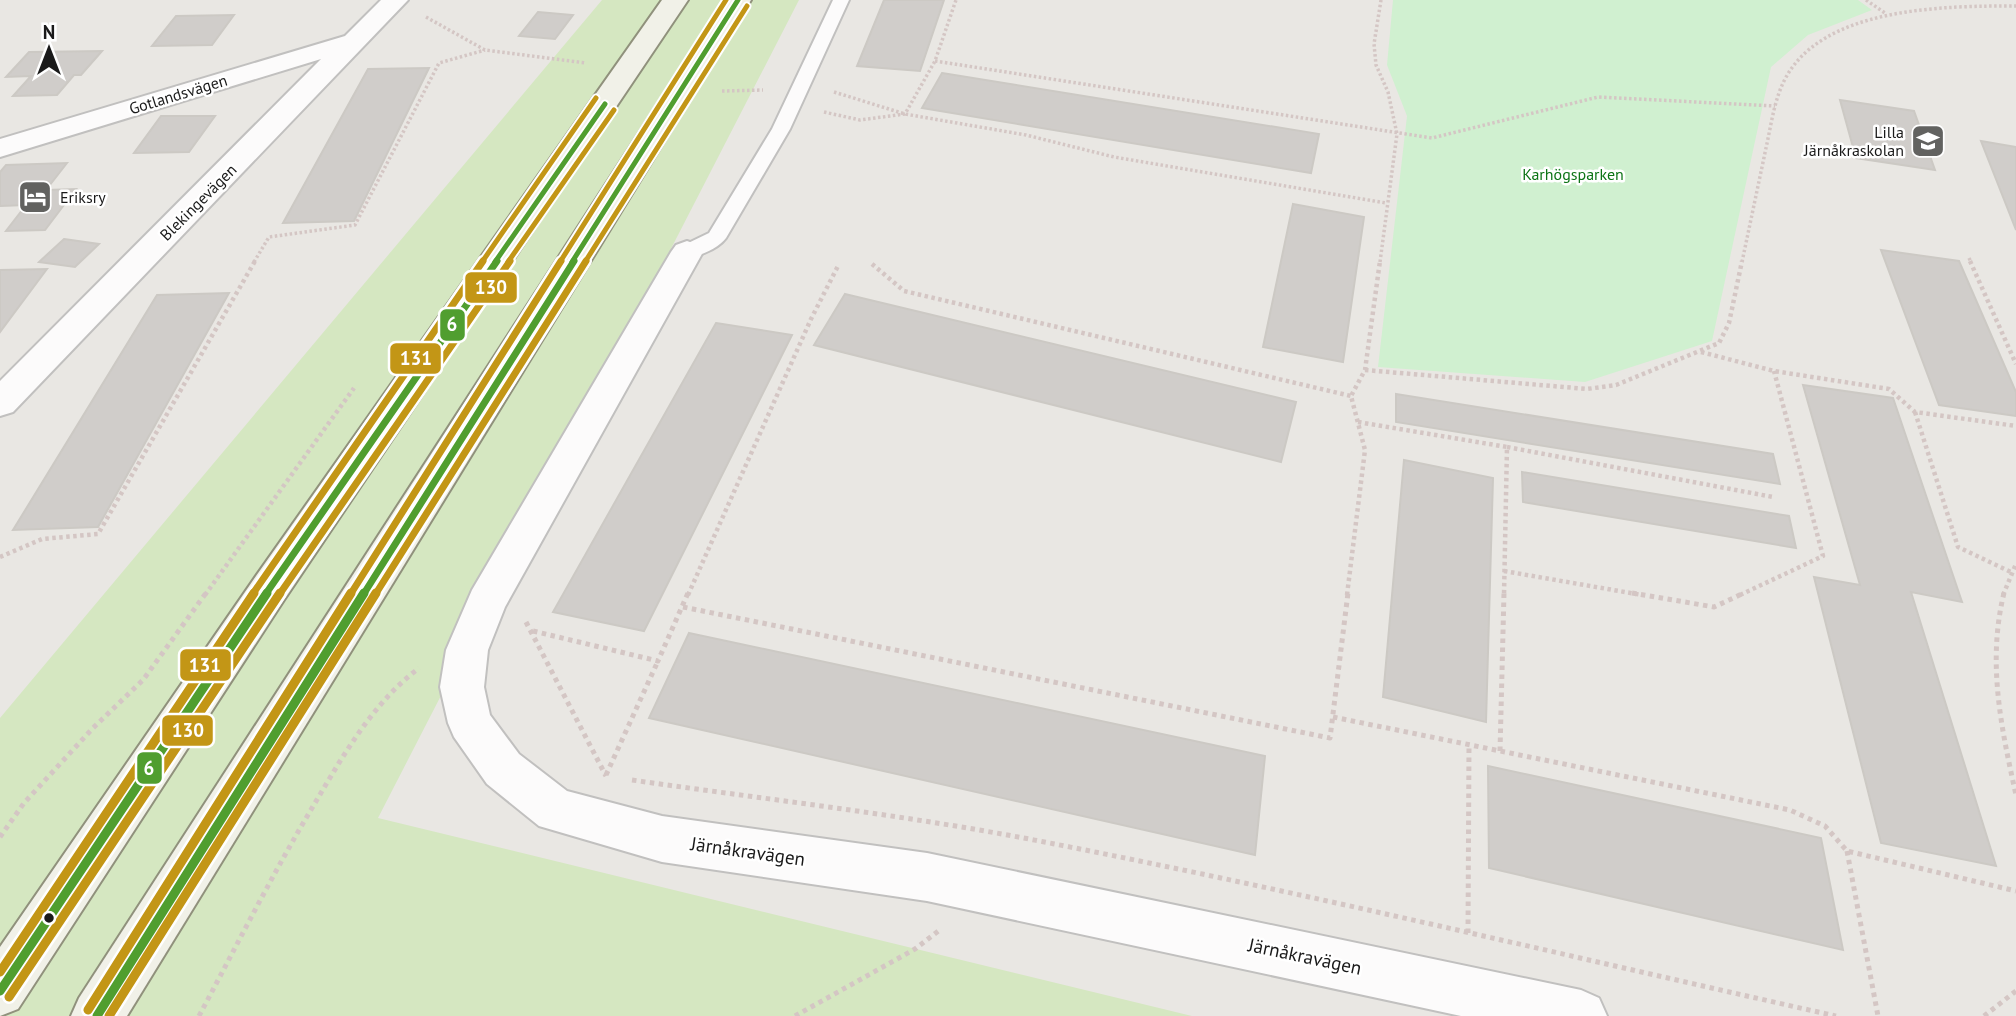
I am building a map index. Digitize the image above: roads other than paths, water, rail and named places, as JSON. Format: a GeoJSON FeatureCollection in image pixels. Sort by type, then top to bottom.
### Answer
{"type":"FeatureCollection","features":[{"type":"Feature","properties":{"kind":"main road"},"geometry":{"type":"LineString","coordinates":[[0,992],[270,588],[676,0]]}},
{"type":"Feature","properties":{"kind":"main road"},"geometry":{"type":"LineString","coordinates":[[97,1016],[738,0]]}},
{"type":"Feature","properties":{"kind":"street","name":"Blekingevägen"},"geometry":{"type":"LineString","coordinates":[[0,403],[394,1]]}},
{"type":"Feature","properties":{"kind":"street","name":"Gotlandsvägen"},"geometry":{"type":"LineString","coordinates":[[0,148],[356,41]]}},
{"type":"Feature","properties":{"kind":"street","name":"Järnåkravägen"},"geometry":{"type":"LineString","coordinates":[[687,252],[486,602],[467,650],[462,687],[470,723],[503,769],[555,810],[662,839],[927,877],[1305,955],[1581,1016]]}},
{"type":"Feature","properties":{"kind":"lane"},"geometry":{"type":"LineString","coordinates":[[687,252],[716,238],[781,129],[842,0]]}},
{"type":"Feature","properties":{"kind":"place","name":"Lilla Järnåkraskolan"},"geometry":{"type":"Point","coordinates":[1928,141]}},
{"type":"Feature","properties":{"kind":"place","name":"Eriksry"},"geometry":{"type":"Point","coordinates":[35,197]}},
{"type":"Feature","properties":{"kind":"park label","name":"Karhögsparken"},"geometry":{"type":"Point","coordinates":[1573,174]}}]}
